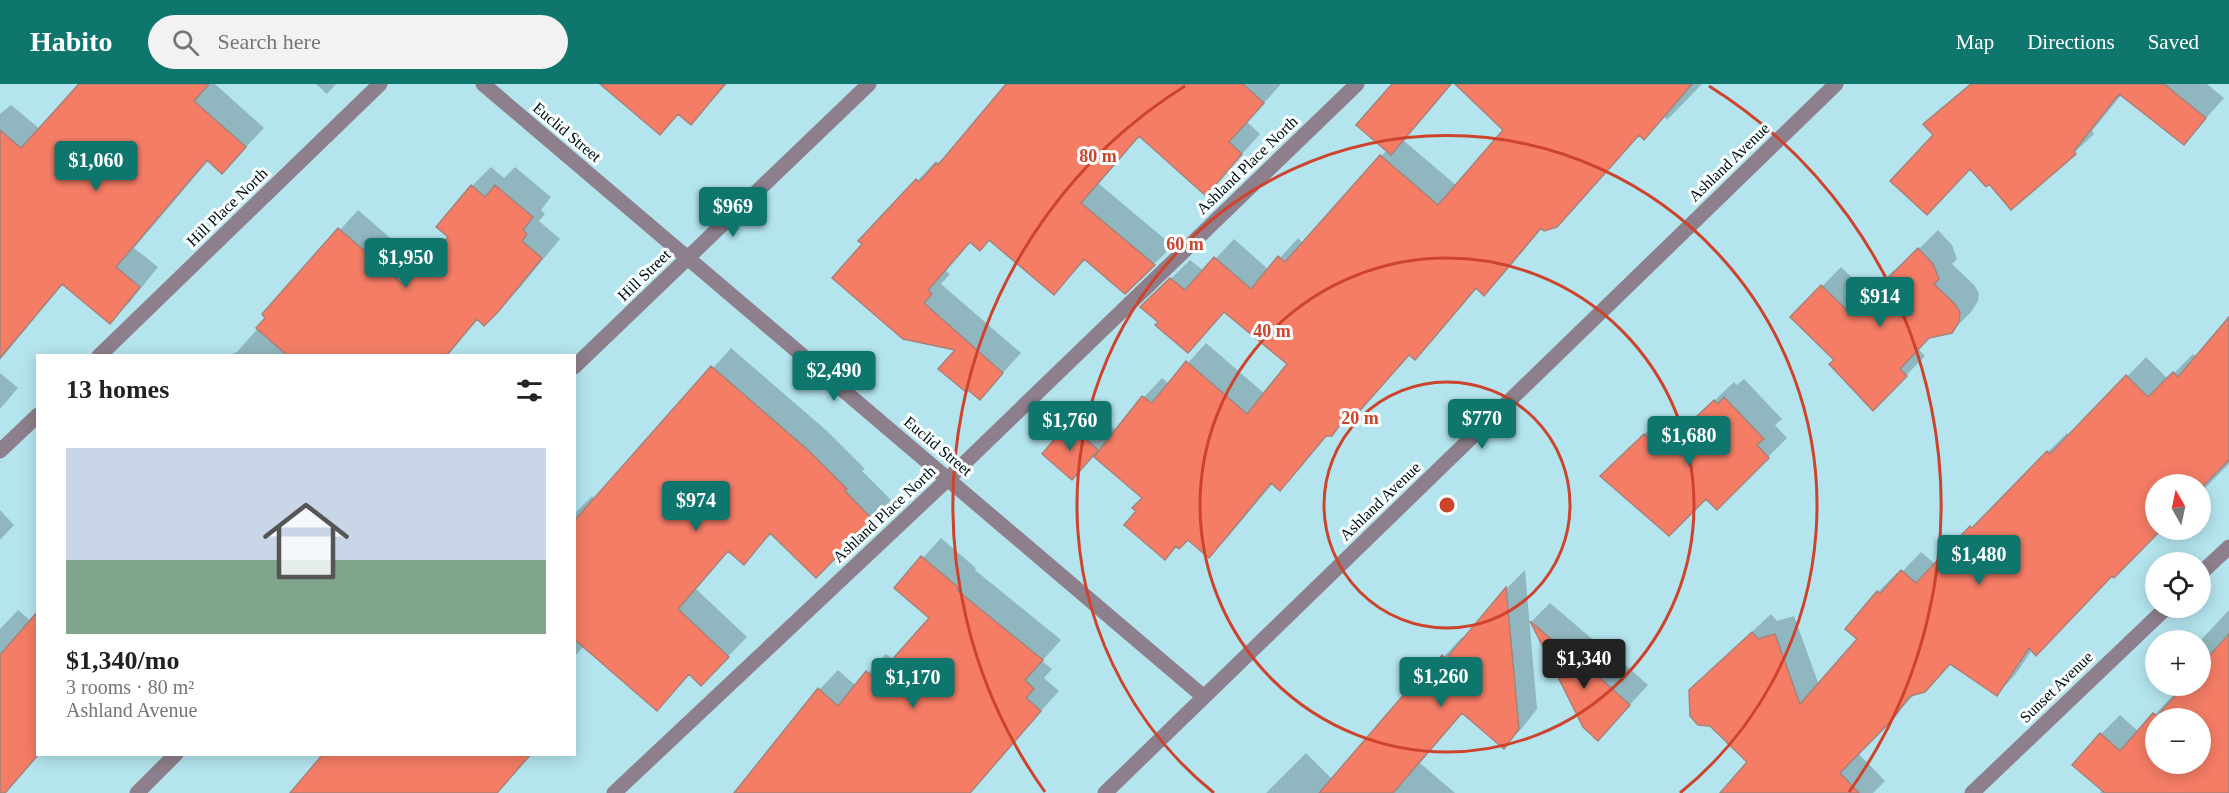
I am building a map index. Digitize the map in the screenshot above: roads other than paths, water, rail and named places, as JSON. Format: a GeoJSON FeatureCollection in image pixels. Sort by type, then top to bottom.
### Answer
{"type":"FeatureCollection","features":[{"type":"Feature","properties":{"kind":"street","name":"Hill Place North"},"geometry":{"type":"LineString","coordinates":[[101,354],[380,84]]}},
{"type":"Feature","properties":{"kind":"street","name":"Euclid Street"},"geometry":{"type":"LineString","coordinates":[[483,84],[1204,697]]}},
{"type":"Feature","properties":{"kind":"street","name":"Hill Street"},"geometry":{"type":"LineString","coordinates":[[576,365],[869,84]]}},
{"type":"Feature","properties":{"kind":"street","name":"Ashland Place North"},"geometry":{"type":"LineString","coordinates":[[614,793],[949,478],[1357,84]]}},
{"type":"Feature","properties":{"kind":"street","name":"Ashland Avenue"},"geometry":{"type":"LineString","coordinates":[[1105,793],[1836,84]]}},
{"type":"Feature","properties":{"kind":"street"},"geometry":{"type":"LineString","coordinates":[[0,452],[36,417]]}},
{"type":"Feature","properties":{"kind":"street"},"geometry":{"type":"LineString","coordinates":[[2211,563],[2229,546]]}},
{"type":"Feature","properties":{"kind":"street","name":"Sunset Avenue"},"geometry":{"type":"LineString","coordinates":[[1972,793],[2156,618]]}},
{"type":"Feature","properties":{"kind":"street"},"geometry":{"type":"LineString","coordinates":[[137,793],[174,756]]}}]}
